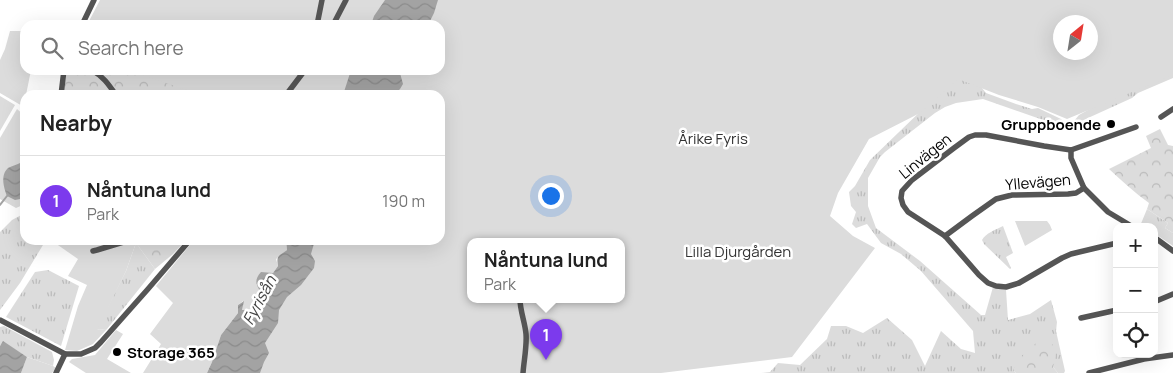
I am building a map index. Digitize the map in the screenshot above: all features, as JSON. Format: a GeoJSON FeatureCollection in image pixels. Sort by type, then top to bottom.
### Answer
{"type":"FeatureCollection","features":[{"type":"Feature","properties":{"kind":"street"},"geometry":{"type":"LineString","coordinates":[[84,20],[94,0]]}},
{"type":"Feature","properties":{"kind":"street"},"geometry":{"type":"LineString","coordinates":[[318,20],[322,0]]}},
{"type":"Feature","properties":{"kind":"street"},"geometry":{"type":"LineString","coordinates":[[336,20],[346,0]]}},
{"type":"Feature","properties":{"kind":"street"},"geometry":{"type":"LineString","coordinates":[[62,90],[63,75]]}},
{"type":"Feature","properties":{"kind":"street"},"geometry":{"type":"LineString","coordinates":[[99,75],[112,90]]}},
{"type":"Feature","properties":{"kind":"street"},"geometry":{"type":"LineString","coordinates":[[290,90],[301,75]]}},
{"type":"Feature","properties":{"kind":"street"},"geometry":{"type":"LineString","coordinates":[[1161,117],[1173,109]]}},
{"type":"Feature","properties":{"kind":"street","name":"Linvägen"},"geometry":{"type":"LineString","coordinates":[[1113,244],[1062,258],[1019,283],[1002,287],[992,285],[980,275],[946,236],[908,212],[901,200],[902,191],[912,180],[974,134],[1071,150],[1136,128]]}},
{"type":"Feature","properties":{"kind":"street"},"geometry":{"type":"LineString","coordinates":[[1071,150],[1071,158],[1084,188],[1111,215],[1126,223]]}},
{"type":"Feature","properties":{"kind":"street","name":"Yllevägen"},"geometry":{"type":"LineString","coordinates":[[946,236],[999,198],[1012,195],[1068,194],[1076,193],[1084,188]]}},
{"type":"Feature","properties":{"kind":"street"},"geometry":{"type":"LineString","coordinates":[[1158,240],[1173,251]]}},
{"type":"Feature","properties":{"kind":"street"},"geometry":{"type":"LineString","coordinates":[[93,250],[114,245]]}},
{"type":"Feature","properties":{"kind":"street"},"geometry":{"type":"LineString","coordinates":[[0,320],[65,354],[81,354],[95,348],[186,245]]}},
{"type":"Feature","properties":{"kind":"street"},"geometry":{"type":"LineString","coordinates":[[1158,300],[1173,294]]}},
{"type":"Feature","properties":{"kind":"street"},"geometry":{"type":"LineString","coordinates":[[520,303],[526,333],[522,373]]}},
{"type":"Feature","properties":{"kind":"street"},"geometry":{"type":"LineString","coordinates":[[1081,318],[1113,311]]}},
{"type":"Feature","properties":{"kind":"street"},"geometry":{"type":"LineString","coordinates":[[56,373],[65,354]]}},
{"type":"Feature","properties":{"kind":"street"},"geometry":{"type":"LineString","coordinates":[[1089,373],[1144,359],[1173,354]]}},
{"type":"Feature","properties":{"kind":"green space","name":"Årike Fyris"},"geometry":{"type":"Polygon","coordinates":[[[100,0],[1173,0],[1173,75],[1067,119],[958,79],[920,113],[869,139],[838,193],[830,216],[853,236],[875,248],[792,357],[661,373],[237,373],[302,245],[445,245],[445,90],[186,90],[143,75],[445,75],[445,20],[90,20],[100,0]]]}},
{"type":"Feature","properties":{"kind":"green space"},"geometry":{"type":"Polygon","coordinates":[[[10,31],[20,31],[20,75],[30,75],[27,90],[20,90],[20,105],[0,93],[0,60],[10,31]]]}},
{"type":"Feature","properties":{"kind":"green space"},"geometry":{"type":"Polygon","coordinates":[[[1173,72],[1173,78],[1066,128],[983,99],[956,103],[935,113],[885,152],[868,178],[868,206],[876,228],[920,261],[981,315],[985,315],[993,287],[1006,290],[1008,320],[1030,314],[1051,300],[1057,322],[1056,331],[1064,373],[1058,373],[1053,367],[1014,371],[1016,373],[761,373],[770,372],[778,363],[800,365],[827,339],[831,326],[846,326],[863,333],[887,318],[912,340],[925,366],[941,331],[961,349],[975,353],[973,331],[921,271],[901,254],[881,243],[867,224],[856,228],[852,224],[856,212],[851,206],[849,192],[855,186],[870,160],[955,78],[978,83],[986,93],[1032,109],[1038,108],[1064,122],[1074,121],[1079,115],[1123,90],[1173,72]]]}},
{"type":"Feature","properties":{"kind":"green space"},"geometry":{"type":"Polygon","coordinates":[[[66,75],[261,75],[252,90],[64,90],[66,75]]]}},
{"type":"Feature","properties":{"kind":"green space"},"geometry":{"type":"Polygon","coordinates":[[[0,96],[15,105],[0,131],[0,96]]]}},
{"type":"Feature","properties":{"kind":"green space"},"geometry":{"type":"Polygon","coordinates":[[[17,109],[20,112],[20,206],[16,208],[0,199],[0,138],[17,109]]]}},
{"type":"Feature","properties":{"kind":"green space"},"geometry":{"type":"Polygon","coordinates":[[[1160,129],[1168,145],[1173,146],[1173,233],[1165,228],[1168,223],[1147,209],[1149,203],[1109,169],[1151,148],[1146,136],[1160,129]]]}},
{"type":"Feature","properties":{"kind":"green space"},"geometry":{"type":"Polygon","coordinates":[[[1147,209],[1168,223],[1165,228],[1173,233],[1173,246],[1158,236],[1158,223],[1141,223],[1147,209]]]}},
{"type":"Feature","properties":{"kind":"green space"},"geometry":{"type":"Polygon","coordinates":[[[20,216],[20,245],[43,245],[20,283],[0,310],[0,232],[12,220],[20,216]]]}},
{"type":"Feature","properties":{"kind":"green space"},"geometry":{"type":"Polygon","coordinates":[[[1015,221],[1047,221],[1052,230],[1025,246],[1015,221]]]}},
{"type":"Feature","properties":{"kind":"green space"},"geometry":{"type":"Polygon","coordinates":[[[1003,226],[1013,253],[1006,257],[1010,269],[982,240],[988,234],[1003,226]]]}},
{"type":"Feature","properties":{"kind":"green space"},"geometry":{"type":"Polygon","coordinates":[[[58,245],[135,245],[126,271],[97,330],[107,329],[93,344],[77,351],[65,350],[78,306],[87,285],[68,276],[78,259],[58,245]]]}},
{"type":"Feature","properties":{"kind":"green space"},"geometry":{"type":"Polygon","coordinates":[[[135,245],[137,245],[155,269],[107,329],[96,330],[126,271],[135,245]]]}},
{"type":"Feature","properties":{"kind":"green space"},"geometry":{"type":"Polygon","coordinates":[[[137,245],[181,245],[173,254],[155,269],[137,245]]]}},
{"type":"Feature","properties":{"kind":"green space"},"geometry":{"type":"Polygon","coordinates":[[[190,245],[286,245],[287,250],[276,259],[278,266],[258,287],[261,291],[256,306],[247,313],[242,311],[243,301],[238,305],[238,313],[221,335],[207,373],[143,373],[161,344],[150,334],[173,303],[156,286],[190,245]]]}},
{"type":"Feature","properties":{"kind":"green space"},"geometry":{"type":"Polygon","coordinates":[[[48,270],[79,286],[61,346],[6,317],[35,272],[48,270]]]}},
{"type":"Feature","properties":{"kind":"green space"},"geometry":{"type":"Polygon","coordinates":[[[4,326],[52,352],[53,366],[27,357],[3,342],[0,346],[0,327],[4,326]]]}},
{"type":"Feature","properties":{"kind":"green space"},"geometry":{"type":"Polygon","coordinates":[[[116,330],[123,334],[107,359],[131,373],[86,373],[69,362],[72,359],[95,355],[116,330]]]}},
{"type":"Feature","properties":{"kind":"green space"},"geometry":{"type":"Polygon","coordinates":[[[1047,339],[1055,348],[1056,355],[1053,367],[1058,373],[1016,373],[1014,368],[1017,361],[1038,341],[1047,339]]]}},
{"type":"Feature","properties":{"kind":"green space"},"geometry":{"type":"Polygon","coordinates":[[[27,357],[56,368],[52,373],[21,373],[27,357]]]}},
{"type":"Feature","properties":{"kind":"water"},"geometry":{"type":"Polygon","coordinates":[[[385,0],[438,0],[430,20],[373,20],[385,0]]]}},
{"type":"Feature","properties":{"kind":"water"},"geometry":{"type":"Polygon","coordinates":[[[349,75],[401,75],[403,84],[399,90],[345,90],[349,75]]]}},
{"type":"Feature","properties":{"kind":"water"},"geometry":{"type":"Polygon","coordinates":[[[20,163],[20,199],[15,200],[7,196],[3,178],[8,168],[20,163]]]}},
{"type":"Feature","properties":{"kind":"water","name":"Fyrisån"},"geometry":{"type":"Polygon","coordinates":[[[286,245],[314,245],[311,254],[315,261],[314,268],[301,285],[287,297],[279,310],[278,323],[265,343],[269,353],[260,373],[207,373],[221,335],[238,313],[238,305],[244,301],[242,310],[246,310],[247,313],[256,306],[255,299],[260,291],[256,281],[258,277],[261,272],[273,273],[278,266],[277,260],[279,256],[287,250],[286,245]]]}},
{"type":"Feature","properties":{"kind":"water"},"geometry":{"type":"Polygon","coordinates":[[[3,341],[27,357],[21,373],[0,373],[0,346],[3,341]]]}},
{"type":"Feature","properties":{"kind":"waterway"},"geometry":{"type":"LineString","coordinates":[[0,205],[7,196]]}},
{"type":"Feature","properties":{"kind":"place","name":"Gruppboende"},"geometry":{"type":"Point","coordinates":[1111,124]}},
{"type":"Feature","properties":{"kind":"place","name":"Storage 365"},"geometry":{"type":"Point","coordinates":[117,352]}},
{"type":"Feature","properties":{"kind":"place","name":"Nåntuna lund"},"geometry":{"type":"Point","coordinates":[546,360]}},
{"type":"Feature","properties":{"kind":"park label","name":"Lilla Djurgården"},"geometry":{"type":"Point","coordinates":[738,251]}}]}
